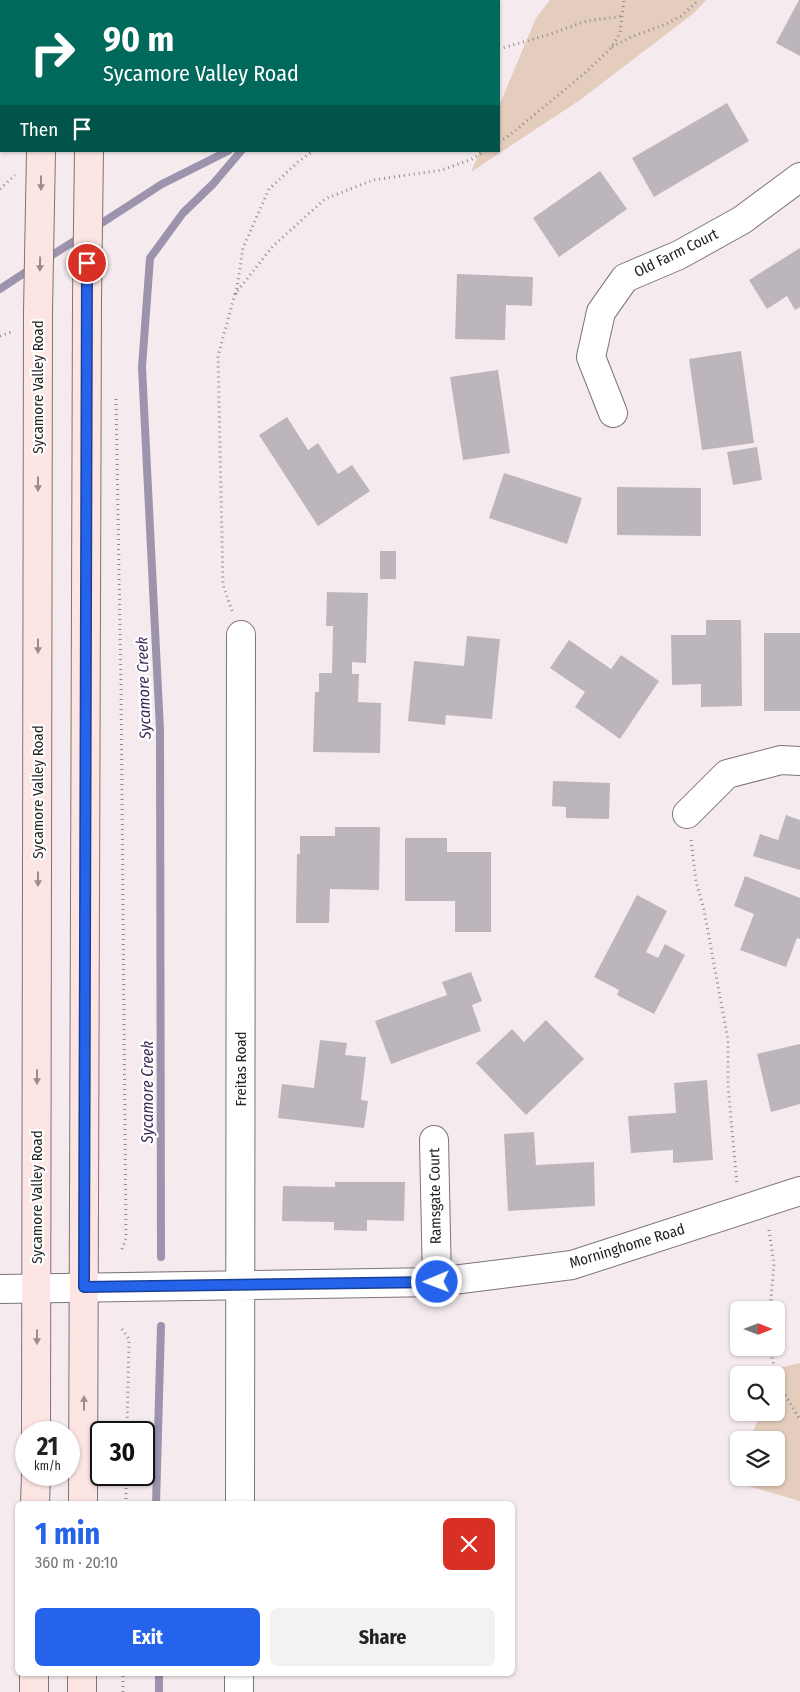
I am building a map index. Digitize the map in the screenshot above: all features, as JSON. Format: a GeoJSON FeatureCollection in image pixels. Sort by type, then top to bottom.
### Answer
{"type":"FeatureCollection","features":[{"type":"Feature","properties":{"kind":"main road","name":"Sycamore Valley Road"},"geometry":{"type":"LineString","coordinates":[[36,1421],[38,312],[41,152]]}},
{"type":"Feature","properties":{"kind":"main road"},"geometry":{"type":"LineString","coordinates":[[83,1501],[89,152]]}},
{"type":"Feature","properties":{"kind":"main road"},"geometry":{"type":"LineString","coordinates":[[35,1501],[36,1486]]}},
{"type":"Feature","properties":{"kind":"main road"},"geometry":{"type":"LineString","coordinates":[[34,1676],[34,1692]]}},
{"type":"Feature","properties":{"kind":"main road"},"geometry":{"type":"LineString","coordinates":[[82,1676],[82,1692]]}},
{"type":"Feature","properties":{"kind":"street","name":"Old Farm Court"},"geometry":{"type":"LineString","coordinates":[[613,413],[591,357],[601,312],[625,278],[679,254],[742,220],[800,177]]}},
{"type":"Feature","properties":{"kind":"street","name":"Freitas Road"},"geometry":{"type":"LineString","coordinates":[[240,1501],[241,635]]}},
{"type":"Feature","properties":{"kind":"street"},"geometry":{"type":"LineString","coordinates":[[687,814],[727,774],[781,760],[800,761]]}},
{"type":"Feature","properties":{"kind":"street","name":"Ramsgate Court"},"geometry":{"type":"LineString","coordinates":[[434,1140],[437,1282]]}},
{"type":"Feature","properties":{"kind":"street","name":"Morninghome Road"},"geometry":{"type":"LineString","coordinates":[[0,1289],[437,1282],[572,1265],[800,1191]]}},
{"type":"Feature","properties":{"kind":"street"},"geometry":{"type":"LineString","coordinates":[[239,1676],[239,1692]]}},
{"type":"Feature","properties":{"kind":"path"},"geometry":{"type":"LineString","coordinates":[[611,48],[620,33],[624,0]]}},
{"type":"Feature","properties":{"kind":"path"},"geometry":{"type":"LineString","coordinates":[[500,141],[585,73],[611,48],[631,37],[682,16],[699,0]]}},
{"type":"Feature","properties":{"kind":"path"},"geometry":{"type":"LineString","coordinates":[[500,49],[548,35],[587,21],[622,16]]}},
{"type":"Feature","properties":{"kind":"path"},"geometry":{"type":"LineString","coordinates":[[241,635],[223,585],[218,356],[236,294],[243,248],[269,189],[312,152]]}},
{"type":"Feature","properties":{"kind":"path"},"geometry":{"type":"LineString","coordinates":[[236,294],[273,246],[325,199],[373,180],[442,170],[472,159],[482,152]]}},
{"type":"Feature","properties":{"kind":"path"},"geometry":{"type":"LineString","coordinates":[[116,398],[121,677],[126,1219],[126,1238],[121,1252]]}},
{"type":"Feature","properties":{"kind":"path"},"geometry":{"type":"LineString","coordinates":[[687,814],[696,881],[704,910],[728,1040],[728,1086],[737,1187],[754,1236],[770,1230],[774,1263],[771,1301]]}},
{"type":"Feature","properties":{"kind":"path"},"geometry":{"type":"LineString","coordinates":[[122,1329],[129,1339],[127,1421]]}},
{"type":"Feature","properties":{"kind":"path"},"geometry":{"type":"LineString","coordinates":[[772,1356],[782,1388],[800,1420]]}},
{"type":"Feature","properties":{"kind":"path"},"geometry":{"type":"LineString","coordinates":[[126,1486],[126,1501]]}},
{"type":"Feature","properties":{"kind":"path"},"geometry":{"type":"LineString","coordinates":[[123,1676],[123,1692]]}},
{"type":"Feature","properties":{"kind":"shaded area"},"geometry":{"type":"Polygon","coordinates":[[[550,0],[706,0],[694,13],[580,100],[471,172],[480,152],[500,152],[500,104],[536,18],[550,0]]]}},
{"type":"Feature","properties":{"kind":"shaded area"},"geometry":{"type":"Polygon","coordinates":[[[800,1363],[800,1501],[748,1486],[785,1486],[785,1431],[753,1431],[757,1421],[785,1421],[785,1367],[800,1363]]]}},
{"type":"Feature","properties":{"kind":"building"},"geometry":{"type":"Polygon","coordinates":[[[800,0],[800,56],[776,43],[800,0]]]}},
{"type":"Feature","properties":{"kind":"building"},"geometry":{"type":"Polygon","coordinates":[[[727,103],[749,141],[654,197],[632,158],[727,103]]]}},
{"type":"Feature","properties":{"kind":"building"},"geometry":{"type":"Polygon","coordinates":[[[600,171],[627,209],[559,257],[533,218],[600,171]]]}},
{"type":"Feature","properties":{"kind":"building"},"geometry":{"type":"Polygon","coordinates":[[[800,248],[800,307],[795,310],[787,296],[767,309],[749,280],[800,248]]]}},
{"type":"Feature","properties":{"kind":"building"},"geometry":{"type":"Polygon","coordinates":[[[457,274],[533,277],[532,306],[506,305],[505,340],[455,339],[457,274]]]}},
{"type":"Feature","properties":{"kind":"building"},"geometry":{"type":"Polygon","coordinates":[[[741,351],[754,443],[702,450],[689,359],[741,351]]]}},
{"type":"Feature","properties":{"kind":"building"},"geometry":{"type":"Polygon","coordinates":[[[498,370],[510,453],[463,460],[450,377],[498,370]]]}},
{"type":"Feature","properties":{"kind":"building"},"geometry":{"type":"Polygon","coordinates":[[[287,417],[308,450],[318,443],[338,474],[352,465],[370,491],[318,526],[259,435],[287,417]]]}},
{"type":"Feature","properties":{"kind":"building"},"geometry":{"type":"Polygon","coordinates":[[[757,447],[762,480],[733,485],[727,452],[757,447]]]}},
{"type":"Feature","properties":{"kind":"building"},"geometry":{"type":"Polygon","coordinates":[[[504,473],[582,498],[567,544],[489,518],[504,473]]]}},
{"type":"Feature","properties":{"kind":"building"},"geometry":{"type":"Polygon","coordinates":[[[617,487],[701,488],[701,536],[617,535],[617,487]]]}},
{"type":"Feature","properties":{"kind":"building"},"geometry":{"type":"Polygon","coordinates":[[[380,551],[396,551],[396,579],[380,579],[380,551]]]}},
{"type":"Feature","properties":{"kind":"building"},"geometry":{"type":"Polygon","coordinates":[[[327,592],[368,593],[366,663],[352,662],[352,674],[359,674],[358,702],[381,703],[380,753],[313,752],[315,692],[319,692],[319,673],[332,673],[333,626],[326,626],[327,592]]]}},
{"type":"Feature","properties":{"kind":"building"},"geometry":{"type":"Polygon","coordinates":[[[706,620],[741,620],[742,706],[701,707],[701,684],[672,685],[671,635],[706,635],[706,620]]]}},
{"type":"Feature","properties":{"kind":"building"},"geometry":{"type":"Polygon","coordinates":[[[764,633],[800,633],[800,711],[764,711],[764,633]]]}},
{"type":"Feature","properties":{"kind":"building"},"geometry":{"type":"Polygon","coordinates":[[[467,636],[500,639],[492,719],[446,715],[445,725],[408,721],[414,661],[464,666],[467,636]]]}},
{"type":"Feature","properties":{"kind":"building"},"geometry":{"type":"Polygon","coordinates":[[[569,640],[611,669],[621,655],[659,681],[620,739],[575,707],[585,692],[550,668],[569,640]]]}},
{"type":"Feature","properties":{"kind":"building"},"geometry":{"type":"Polygon","coordinates":[[[553,781],[610,783],[609,819],[566,818],[566,807],[552,806],[553,781]]]}},
{"type":"Feature","properties":{"kind":"building"},"geometry":{"type":"Polygon","coordinates":[[[786,815],[800,820],[800,870],[753,856],[760,834],[778,840],[786,815]]]}},
{"type":"Feature","properties":{"kind":"building"},"geometry":{"type":"Polygon","coordinates":[[[335,827],[380,827],[379,890],[330,889],[329,923],[296,923],[297,854],[300,854],[300,836],[335,836],[335,827]]]}},
{"type":"Feature","properties":{"kind":"building"},"geometry":{"type":"Polygon","coordinates":[[[405,838],[447,838],[447,852],[491,852],[491,932],[455,932],[455,901],[405,901],[405,838]]]}},
{"type":"Feature","properties":{"kind":"building"},"geometry":{"type":"Polygon","coordinates":[[[745,876],[800,898],[800,939],[797,938],[786,967],[740,950],[754,914],[734,906],[745,876]]]}},
{"type":"Feature","properties":{"kind":"building"},"geometry":{"type":"Polygon","coordinates":[[[637,895],[667,911],[646,952],[658,958],[665,944],[685,955],[654,1014],[617,995],[619,990],[594,977],[637,895]]]}},
{"type":"Feature","properties":{"kind":"building"},"geometry":{"type":"Polygon","coordinates":[[[471,972],[482,1001],[472,1005],[481,1031],[391,1064],[375,1021],[447,995],[442,982],[471,972]]]}},
{"type":"Feature","properties":{"kind":"building"},"geometry":{"type":"Polygon","coordinates":[[[546,1020],[584,1059],[526,1115],[476,1063],[512,1029],[524,1042],[546,1020]]]}},
{"type":"Feature","properties":{"kind":"building"},"geometry":{"type":"Polygon","coordinates":[[[320,1040],[347,1043],[345,1055],[366,1057],[361,1100],[368,1101],[364,1128],[278,1118],[282,1084],[314,1088],[320,1040]]]}},
{"type":"Feature","properties":{"kind":"building"},"geometry":{"type":"Polygon","coordinates":[[[800,1044],[800,1104],[771,1112],[757,1054],[800,1044]]]}},
{"type":"Feature","properties":{"kind":"building"},"geometry":{"type":"Polygon","coordinates":[[[707,1080],[713,1160],[673,1163],[673,1150],[631,1153],[628,1116],[676,1113],[674,1083],[707,1080]]]}},
{"type":"Feature","properties":{"kind":"building"},"geometry":{"type":"Polygon","coordinates":[[[534,1132],[536,1165],[594,1162],[595,1206],[508,1211],[504,1134],[534,1132]]]}},
{"type":"Feature","properties":{"kind":"building"},"geometry":{"type":"Polygon","coordinates":[[[335,1182],[405,1182],[404,1221],[367,1220],[367,1231],[334,1230],[334,1222],[282,1221],[283,1186],[335,1187],[335,1182]]]}},
{"type":"Feature","properties":{"kind":"waterway"},"geometry":{"type":"LineString","coordinates":[[94,228],[162,184],[226,152]]}},
{"type":"Feature","properties":{"kind":"waterway","name":"Sycamore Creek"},"geometry":{"type":"LineString","coordinates":[[161,1257],[160,730],[142,367],[150,258],[183,213],[213,184],[240,152]]}},
{"type":"Feature","properties":{"kind":"waterway"},"geometry":{"type":"LineString","coordinates":[[46,259],[82,236]]}},
{"type":"Feature","properties":{"kind":"waterway"},"geometry":{"type":"LineString","coordinates":[[0,289],[32,268]]}},
{"type":"Feature","properties":{"kind":"waterway","name":"Sycamore Creek"},"geometry":{"type":"LineString","coordinates":[[156,1501],[161,1326]]}},
{"type":"Feature","properties":{"kind":"waterway","name":"Sycamore Creek"},"geometry":{"type":"LineString","coordinates":[[159,1676],[159,1692]]}},
{"type":"Feature","properties":{"kind":"route"},"geometry":{"type":"LineString","coordinates":[[87,263],[84,1287],[437,1282]]}}]}
